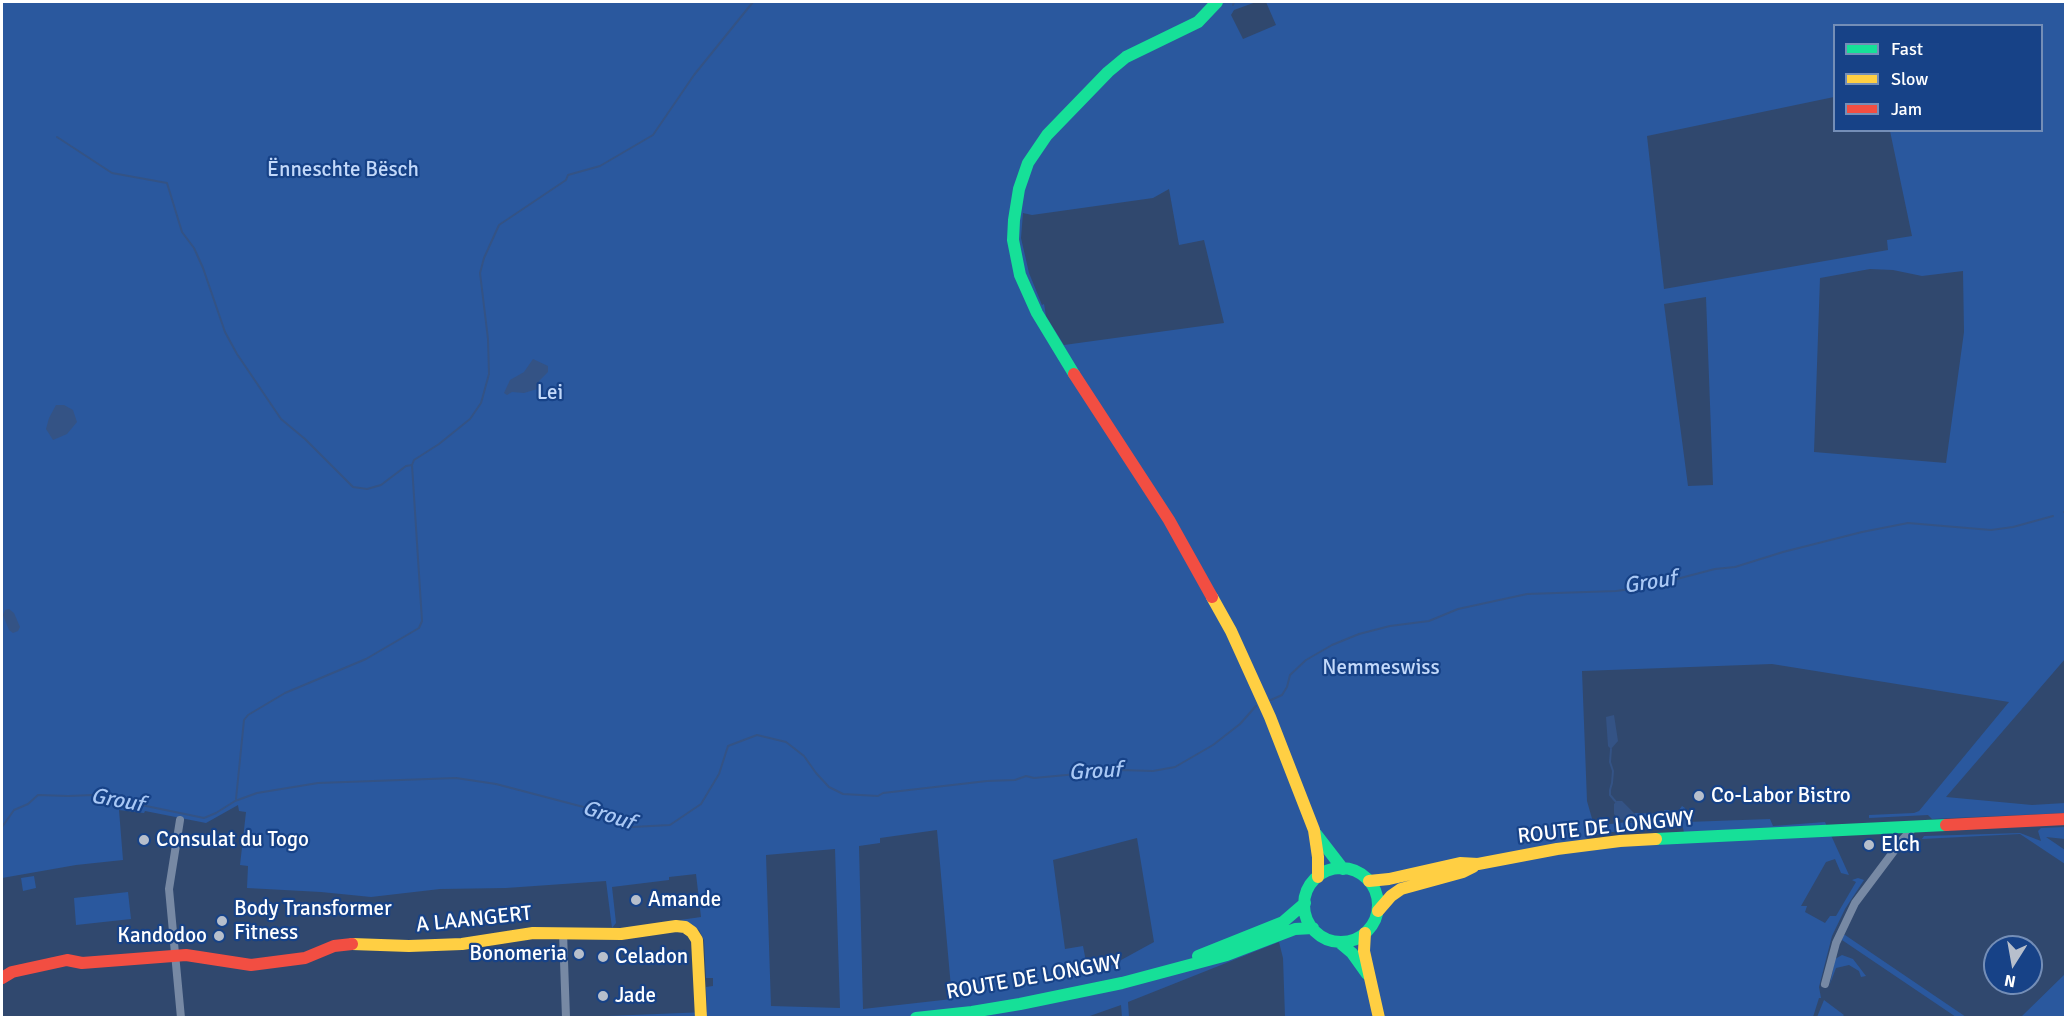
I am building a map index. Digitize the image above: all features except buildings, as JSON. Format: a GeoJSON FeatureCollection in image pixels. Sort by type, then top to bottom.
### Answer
{"type":"FeatureCollection","features":[{"type":"Feature","properties":{"kind":"main road"},"geometry":{"type":"LineString","coordinates":[[1217,2],[1198,22],[1126,57],[1108,72],[1047,135],[1028,163],[1019,189],[1013,240],[1020,275],[1037,313],[1101,418],[1169,520],[1231,631],[1270,717],[1314,830],[1318,877]]}},
{"type":"Feature","properties":{"kind":"main road","name":"ROUTE DE LONGWY"},"geometry":{"type":"LineString","coordinates":[[1369,881],[1389,879],[1460,863],[1478,864],[1549,850],[1620,841],[2066,819]]}},
{"type":"Feature","properties":{"kind":"main road"},"geometry":{"type":"LineString","coordinates":[[1314,830],[1342,868]]}},
{"type":"Feature","properties":{"kind":"main road","name":"ROUTE DE LONGWY"},"geometry":{"type":"LineString","coordinates":[[1378,911],[1391,896],[1401,890],[1463,872],[1478,864]]}},
{"type":"Feature","properties":{"kind":"main road"},"geometry":{"type":"LineString","coordinates":[[1339,942],[1358,938],[1365,933],[1376,919],[1378,911],[1377,895],[1369,881],[1361,874],[1342,868],[1325,872],[1318,877],[1307,893],[1305,912],[1313,928],[1320,935],[1339,942],[1352,953],[1368,975]]}},
{"type":"Feature","properties":{"kind":"main road","name":"ROUTE DE LONGWY"},"geometry":{"type":"LineString","coordinates":[[1158,974],[1222,945],[1283,922],[1305,903]]}},
{"type":"Feature","properties":{"kind":"main road","name":"A LAANGERT"},"geometry":{"type":"LineString","coordinates":[[2,978],[12,972],[67,960],[82,963],[175,955],[197,956],[251,965],[305,958],[342,945],[462,944],[533,933],[621,934],[676,926],[685,927],[697,940],[701,1017]]}},
{"type":"Feature","properties":{"kind":"main road","name":"ROUTE DE LONGWY"},"geometry":{"type":"LineString","coordinates":[[916,1017],[972,1012],[1110,986],[1227,955],[1295,929],[1313,928]]}},
{"type":"Feature","properties":{"kind":"main road"},"geometry":{"type":"LineString","coordinates":[[1365,933],[1364,951],[1379,1017]]}},
{"type":"Feature","properties":{"kind":"street"},"geometry":{"type":"LineString","coordinates":[[180,820],[169,889],[181,1017]]}},
{"type":"Feature","properties":{"kind":"street"},"geometry":{"type":"LineString","coordinates":[[1825,984],[1836,944],[1855,903],[1915,826]]}},
{"type":"Feature","properties":{"kind":"street"},"geometry":{"type":"LineString","coordinates":[[563,932],[566,1017]]}},
{"type":"Feature","properties":{"kind":"green space"},"geometry":{"type":"Polygon","coordinates":[[[2,2],[1256,2],[1234,10],[1231,15],[1243,39],[1276,25],[1266,2],[2065,2],[2065,659],[1946,797],[2032,805],[2065,803],[2065,813],[1932,819],[1928,815],[1869,818],[1869,815],[1919,811],[2009,702],[1772,664],[1582,671],[1587,801],[1593,822],[1602,825],[1634,823],[1638,818],[1634,813],[1664,814],[1664,810],[1670,812],[1663,824],[1652,828],[1603,833],[1561,848],[1685,837],[1679,810],[1682,806],[1685,808],[1687,822],[1770,819],[1773,826],[1825,822],[1849,875],[1841,873],[1835,859],[1826,862],[1801,906],[1807,906],[1805,912],[1825,923],[1830,916],[1836,916],[1856,882],[1852,880],[1858,878],[1864,880],[1845,909],[1832,936],[1819,987],[1821,998],[1819,998],[1813,1017],[1285,1017],[1283,958],[1279,942],[1128,1002],[1129,1017],[1122,1017],[1121,1005],[1084,1018],[582,1017],[707,1012],[706,987],[713,986],[713,978],[706,978],[704,940],[699,930],[680,920],[701,917],[696,874],[612,887],[616,923],[612,928],[606,881],[506,888],[440,889],[371,897],[247,888],[248,866],[240,865],[246,812],[239,811],[238,805],[206,823],[145,811],[144,813],[119,810],[123,860],[76,865],[2,878],[2,2]],[[1833,24],[1833,97],[1647,136],[1664,289],[1888,250],[1887,240],[1912,236],[1890,132],[2043,132],[2043,24],[1833,24]],[[1169,189],[1153,198],[1032,215],[1023,213],[1021,238],[1029,273],[1042,305],[1044,304],[1046,316],[1064,345],[1224,323],[1204,240],[1179,245],[1169,189]],[[1870,269],[1820,278],[1814,452],[1946,463],[1964,332],[1963,271],[1922,276],[1893,270],[1870,269]],[[1706,297],[1664,304],[1688,486],[1713,485],[1706,297]],[[937,830],[880,838],[880,843],[859,846],[863,1009],[952,999],[937,830]],[[1137,838],[1053,860],[1065,949],[1083,946],[1088,972],[1112,965],[1154,942],[1137,838]],[[835,849],[766,855],[771,1006],[840,1008],[835,849]]]}},
{"type":"Feature","properties":{"kind":"green space"},"geometry":{"type":"Polygon","coordinates":[[[2065,827],[2065,839],[2046,837],[2065,850],[2065,864],[2020,834],[1922,839],[1924,836],[2020,833],[2041,841],[2038,831],[2041,828],[2065,827]]]}},
{"type":"Feature","properties":{"kind":"green space"},"geometry":{"type":"Polygon","coordinates":[[[34,876],[36,888],[23,891],[21,878],[34,876]]]}},
{"type":"Feature","properties":{"kind":"green space"},"geometry":{"type":"Polygon","coordinates":[[[128,892],[131,919],[76,925],[74,898],[128,892]]]}},
{"type":"Feature","properties":{"kind":"green space"},"geometry":{"type":"Polygon","coordinates":[[[1843,935],[1966,1017],[1956,1017],[1842,940],[1843,935]]]}},
{"type":"Feature","properties":{"kind":"green space"},"geometry":{"type":"Polygon","coordinates":[[[1842,955],[1853,959],[1866,976],[1861,977],[1859,971],[1849,965],[1836,968],[1830,984],[1835,959],[1842,955]]]}},
{"type":"Feature","properties":{"kind":"green space"},"geometry":{"type":"Polygon","coordinates":[[[2065,974],[2065,1017],[2021,1017],[2065,974]]]}},
{"type":"Feature","properties":{"kind":"green space"},"geometry":{"type":"Polygon","coordinates":[[[1824,1000],[1844,1015],[1842,1017],[1817,1017],[1824,1000]]]}},
{"type":"Feature","properties":{"kind":"shaded area"},"geometry":{"type":"Polygon","coordinates":[[[533,359],[548,366],[548,372],[539,381],[537,389],[524,393],[512,392],[507,395],[504,393],[510,380],[524,372],[533,359]]]}},
{"type":"Feature","properties":{"kind":"shaded area"},"geometry":{"type":"Polygon","coordinates":[[[56,405],[64,405],[73,410],[77,422],[67,434],[53,440],[46,429],[56,405]]]}},
{"type":"Feature","properties":{"kind":"shaded area"},"geometry":{"type":"Polygon","coordinates":[[[9,609],[14,613],[20,627],[13,633],[9,630],[3,615],[5,610],[9,609]]]}},
{"type":"Feature","properties":{"kind":"shaded area"},"geometry":{"type":"Polygon","coordinates":[[[1614,715],[1618,741],[1611,749],[1608,746],[1606,717],[1614,715]]]}},
{"type":"Feature","properties":{"kind":"shaded area"},"geometry":{"type":"Polygon","coordinates":[[[1622,801],[1634,813],[1638,821],[1634,823],[1619,819],[1614,814],[1614,804],[1622,801]]]}},
{"type":"Feature","properties":{"kind":"waterway"},"geometry":{"type":"LineString","coordinates":[[236,799],[244,720],[248,715],[285,693],[366,659],[419,628],[422,621],[412,465],[414,460],[439,444],[470,419],[481,403],[489,374],[488,339],[480,273],[484,258],[499,225],[566,180],[568,175],[600,166],[653,135],[694,75],[753,2]]}},
{"type":"Feature","properties":{"kind":"waterway"},"geometry":{"type":"LineString","coordinates":[[57,137],[112,173],[167,183],[182,232],[194,248],[225,332],[237,354],[281,419],[305,439],[353,487],[367,489],[381,485],[406,466],[412,465]]}},
{"type":"Feature","properties":{"kind":"waterway","name":"Grouf"},"geometry":{"type":"LineString","coordinates":[[1271,700],[1282,695],[1290,675],[1306,660],[1332,645],[1359,634],[1390,626],[1429,621],[1458,609],[1527,594],[1616,591],[1646,587],[1715,569],[1735,567],[1862,532],[1908,523],[1991,530],[2013,527],[2053,516]]}},
{"type":"Feature","properties":{"kind":"waterway","name":"Grouf"},"geometry":{"type":"LineString","coordinates":[[2,827],[14,810],[28,804],[38,795],[93,795],[204,818],[235,801],[257,793],[318,783],[456,778],[496,784],[595,810],[632,827],[670,825],[701,804],[719,774],[728,746],[757,735],[786,742],[804,756],[829,787],[843,794],[878,796],[883,793],[1015,780],[1026,776],[1034,778],[1120,770],[1153,771],[1175,767],[1213,745],[1240,724],[1256,706]]}},
{"type":"Feature","properties":{"kind":"waterway"},"geometry":{"type":"LineString","coordinates":[[1611,749],[1610,762],[1613,771],[1610,795],[1616,802]]}},
{"type":"Feature","properties":{"kind":"traffic: fast"},"geometry":{"type":"LineString","coordinates":[[1074,374],[1037,313],[1020,275],[1013,240],[1014,220],[1019,189],[1028,163],[1047,135],[1108,72],[1126,57],[1198,22],[1217,2]]}},
{"type":"Feature","properties":{"kind":"traffic: fast"},"geometry":{"type":"LineString","coordinates":[[1656,839],[1946,825]]}},
{"type":"Feature","properties":{"kind":"traffic: fast"},"geometry":{"type":"LineString","coordinates":[[1316,834],[1343,869]]}},
{"type":"Feature","properties":{"kind":"traffic: fast"},"geometry":{"type":"LineString","coordinates":[[1341,868],[1355,871],[1367,879],[1375,891],[1378,905],[1375,919],[1367,931],[1355,939],[1341,942],[1327,939],[1315,931],[1307,919],[1304,905],[1307,891],[1315,879],[1327,871],[1341,868]]}},
{"type":"Feature","properties":{"kind":"traffic: fast"},"geometry":{"type":"LineString","coordinates":[[1198,956],[1283,922],[1305,903]]}},
{"type":"Feature","properties":{"kind":"traffic: fast"},"geometry":{"type":"LineString","coordinates":[[916,1018],[1020,1004],[1122,983],[1227,955],[1295,929],[1313,928]]}},
{"type":"Feature","properties":{"kind":"traffic: fast"},"geometry":{"type":"LineString","coordinates":[[1339,942],[1352,953],[1367,974]]}},
{"type":"Feature","properties":{"kind":"traffic: slow"},"geometry":{"type":"LineString","coordinates":[[1212,597],[1231,631],[1270,717],[1314,830],[1318,877]]}},
{"type":"Feature","properties":{"kind":"traffic: slow"},"geometry":{"type":"LineString","coordinates":[[1369,881],[1389,879],[1460,863],[1478,864],[1557,849],[1656,839]]}},
{"type":"Feature","properties":{"kind":"traffic: slow"},"geometry":{"type":"LineString","coordinates":[[1378,911],[1391,896],[1401,889],[1463,872],[1473,867]]}},
{"type":"Feature","properties":{"kind":"traffic: slow"},"geometry":{"type":"LineString","coordinates":[[352,944],[409,946],[462,944],[533,933],[621,934],[676,926],[685,927],[697,940],[701,1018]]}},
{"type":"Feature","properties":{"kind":"traffic: slow"},"geometry":{"type":"LineString","coordinates":[[1365,933],[1364,951],[1379,1018]]}},
{"type":"Feature","properties":{"kind":"traffic: jam"},"geometry":{"type":"LineString","coordinates":[[1074,374],[1169,520],[1212,597]]}},
{"type":"Feature","properties":{"kind":"traffic: jam"},"geometry":{"type":"LineString","coordinates":[[1946,825],[2066,819]]}},
{"type":"Feature","properties":{"kind":"traffic: jam"},"geometry":{"type":"LineString","coordinates":[[2,978],[12,972],[67,960],[82,963],[186,955],[251,965],[305,958],[334,946],[352,944]]}},
{"type":"Feature","properties":{"kind":"place","name":"Co-Labor Bistro"},"geometry":{"type":"Point","coordinates":[1699,796]}},
{"type":"Feature","properties":{"kind":"place","name":"Consulat du Togo"},"geometry":{"type":"Point","coordinates":[144,840]}},
{"type":"Feature","properties":{"kind":"place","name":"Elch"},"geometry":{"type":"Point","coordinates":[1869,845]}},
{"type":"Feature","properties":{"kind":"place","name":"Amande"},"geometry":{"type":"Point","coordinates":[636,900]}},
{"type":"Feature","properties":{"kind":"place","name":"Body Transformer Fitness"},"geometry":{"type":"Point","coordinates":[222,921]}},
{"type":"Feature","properties":{"kind":"place","name":"Kandodoo"},"geometry":{"type":"Point","coordinates":[219,936]}},
{"type":"Feature","properties":{"kind":"place","name":"Bonomeria"},"geometry":{"type":"Point","coordinates":[579,954]}},
{"type":"Feature","properties":{"kind":"place","name":"Celadon"},"geometry":{"type":"Point","coordinates":[603,957]}},
{"type":"Feature","properties":{"kind":"place","name":"Jade"},"geometry":{"type":"Point","coordinates":[603,996]}},
{"type":"Feature","properties":{"kind":"park label","name":"Ënneschte Bësch"},"geometry":{"type":"Point","coordinates":[343,170]}},
{"type":"Feature","properties":{"kind":"park label","name":"Lei"},"geometry":{"type":"Point","coordinates":[550,393]}},
{"type":"Feature","properties":{"kind":"park label","name":"Nemmeswiss"},"geometry":{"type":"Point","coordinates":[1381,668]}}]}
